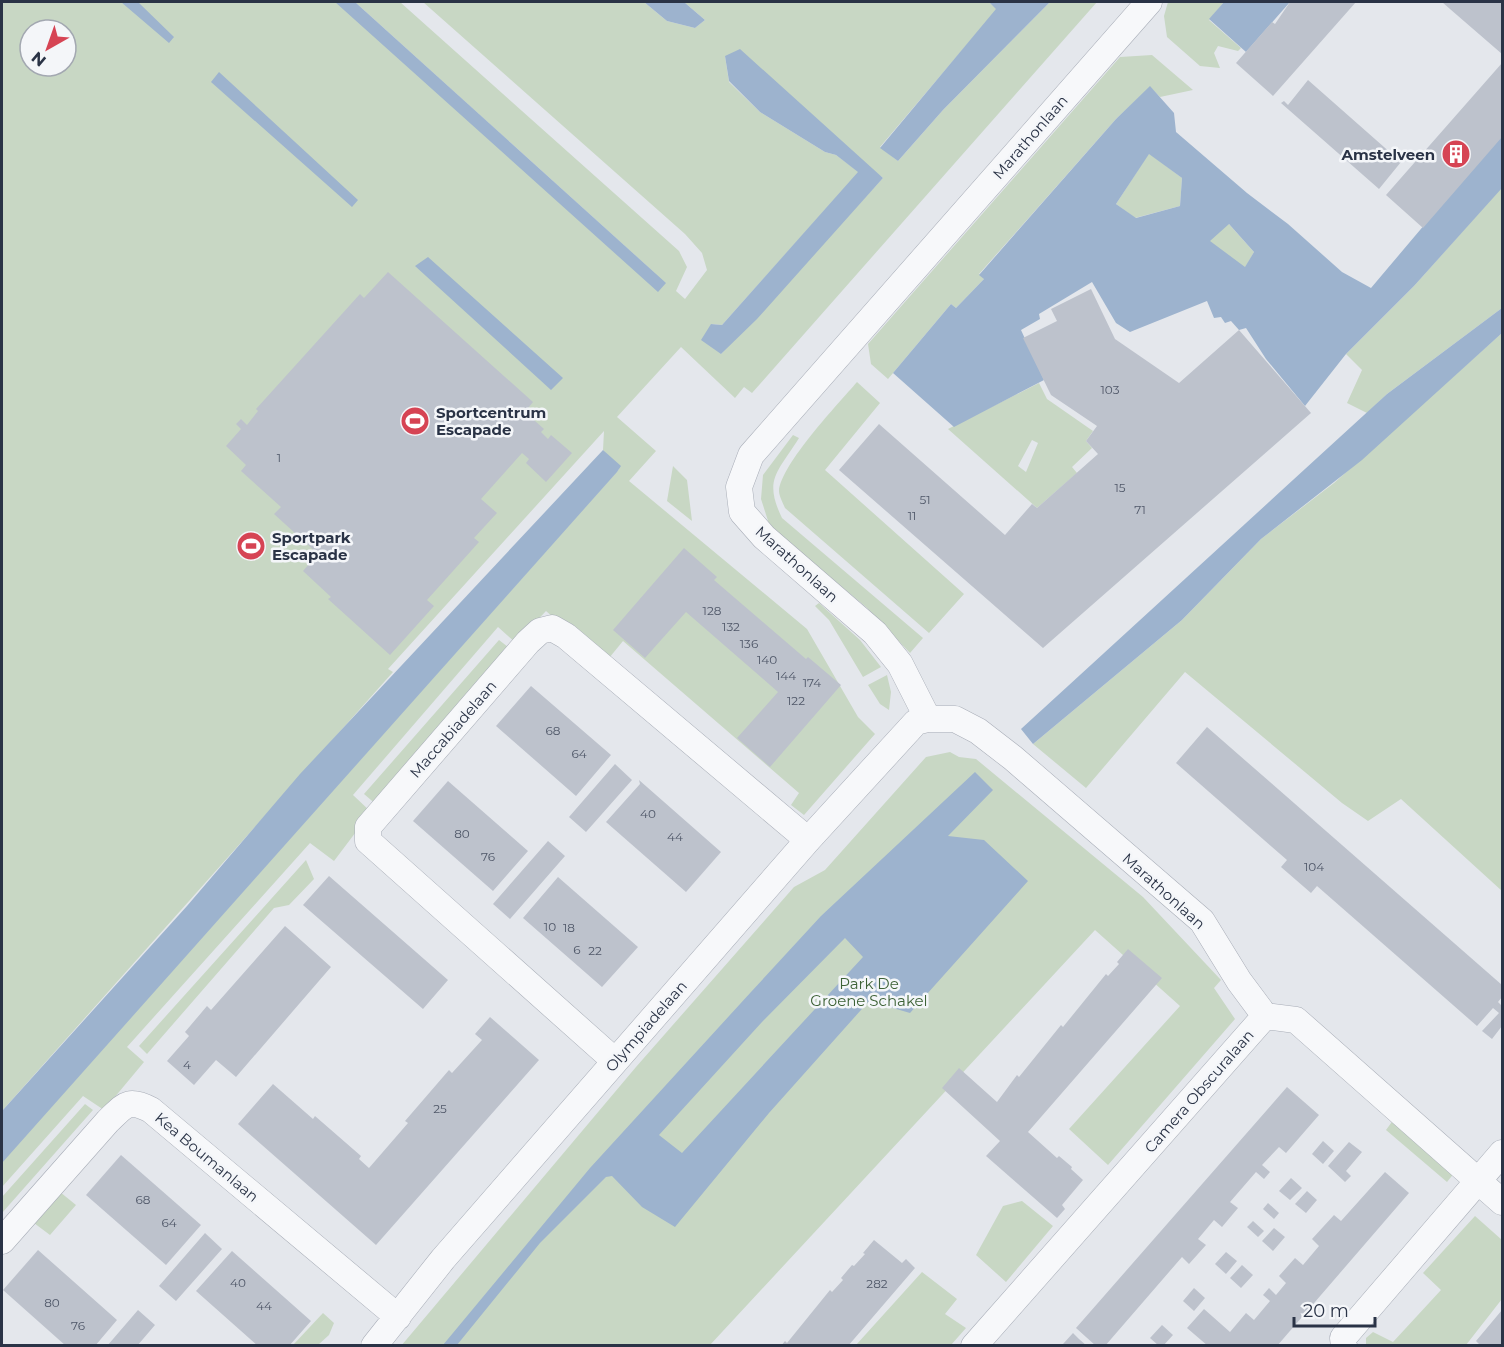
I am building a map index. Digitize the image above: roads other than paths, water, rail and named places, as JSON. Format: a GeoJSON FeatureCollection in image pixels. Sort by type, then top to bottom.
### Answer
{"type":"FeatureCollection","features":[{"type":"Feature","properties":{"kind":"street","name":"Marathonlaan"},"geometry":{"type":"LineString","coordinates":[[1149,2],[751,454],[739,487],[742,512],[764,537],[891,650],[928,718],[956,719],[978,731],[1202,921],[1239,981],[1265,1016]]}},
{"type":"Feature","properties":{"kind":"street","name":"Maccabiadelaan"},"geometry":{"type":"LineString","coordinates":[[615,1061],[368,841],[368,827],[528,642],[540,631],[552,628],[566,636],[808,840]]}},
{"type":"Feature","properties":{"kind":"street","name":"Olympiadelaan"},"geometry":{"type":"LineString","coordinates":[[374,1346],[443,1259],[808,840],[902,735],[916,722],[928,718]]}},
{"type":"Feature","properties":{"kind":"street","name":"Camera Obscuralaan"},"geometry":{"type":"LineString","coordinates":[[974,1346],[1265,1016],[1296,1020],[1503,1202]]}},
{"type":"Feature","properties":{"kind":"street","name":"Kea Boumanlaan"},"geometry":{"type":"LineString","coordinates":[[2,1241],[108,1121],[127,1104],[137,1103],[151,1110],[398,1317]]}},
{"type":"Feature","properties":{"kind":"street"},"geometry":{"type":"LineString","coordinates":[[1344,1346],[1343,1338],[1503,1153]]}},
{"type":"Feature","properties":{"kind":"water"},"geometry":{"type":"Polygon","coordinates":[[[121,2],[138,2],[174,37],[169,43],[121,2]]]}},
{"type":"Feature","properties":{"kind":"water"},"geometry":{"type":"Polygon","coordinates":[[[335,2],[355,2],[666,283],[658,292],[335,2]]]}},
{"type":"Feature","properties":{"kind":"water"},"geometry":{"type":"Polygon","coordinates":[[[644,2],[684,2],[705,20],[695,28],[667,21],[644,2]]]}},
{"type":"Feature","properties":{"kind":"water"},"geometry":{"type":"Polygon","coordinates":[[[989,2],[1050,2],[943,110],[898,161],[880,148],[996,9],[989,2]]]}},
{"type":"Feature","properties":{"kind":"water"},"geometry":{"type":"Polygon","coordinates":[[[1224,2],[1290,2],[1246,52],[1209,19],[1224,2]]]}},
{"type":"Feature","properties":{"kind":"water"},"geometry":{"type":"Polygon","coordinates":[[[740,49],[883,178],[757,319],[721,354],[701,340],[711,324],[722,325],[858,172],[836,155],[825,152],[760,112],[729,81],[725,56],[740,49]]]}},
{"type":"Feature","properties":{"kind":"water"},"geometry":{"type":"Polygon","coordinates":[[[219,72],[358,200],[352,207],[211,82],[219,72]]]}},
{"type":"Feature","properties":{"kind":"water"},"geometry":{"type":"Polygon","coordinates":[[[1150,86],[1174,113],[1176,132],[1247,193],[1288,224],[1342,272],[1371,288],[1502,133],[1502,188],[1414,286],[1346,354],[1305,406],[1266,359],[1246,328],[1239,330],[1231,321],[1225,323],[1221,317],[1214,318],[1207,301],[1130,332],[1116,323],[1092,282],[1039,314],[1040,319],[1021,330],[1044,380],[954,427],[893,373],[951,304],[956,308],[984,279],[979,275],[1116,119],[1150,86]],[[1149,154],[1116,204],[1136,218],[1180,206],[1182,178],[1149,154]],[[1229,224],[1210,241],[1245,267],[1254,252],[1229,224]]]}},
{"type":"Feature","properties":{"kind":"water"},"geometry":{"type":"Polygon","coordinates":[[[428,257],[563,378],[551,390],[415,266],[428,257]]]}},
{"type":"Feature","properties":{"kind":"water"},"geometry":{"type":"Polygon","coordinates":[[[1502,308],[1502,333],[1362,460],[1261,539],[1182,620],[1033,744],[1021,729],[1387,394],[1502,308]]]}},
{"type":"Feature","properties":{"kind":"water"},"geometry":{"type":"Polygon","coordinates":[[[603,450],[621,466],[617,472],[2,1163],[2,1111],[187,906],[300,774],[603,450]]]}},
{"type":"Feature","properties":{"kind":"water"},"geometry":{"type":"Polygon","coordinates":[[[975,772],[993,790],[948,836],[984,840],[1028,881],[910,1013],[869,1001],[769,1113],[675,1227],[642,1207],[612,1176],[606,1177],[540,1243],[457,1345],[443,1345],[590,1168],[821,916],[975,772]],[[845,938],[762,1022],[659,1135],[682,1153],[863,957],[845,938]]]}},
{"type":"Feature","properties":{"kind":"place","name":"Amstelveen"},"geometry":{"type":"Point","coordinates":[1456,154]}},
{"type":"Feature","properties":{"kind":"place","name":"Sportcentrum Escapade"},"geometry":{"type":"Point","coordinates":[415,421]}},
{"type":"Feature","properties":{"kind":"place","name":"Sportpark Escapade"},"geometry":{"type":"Point","coordinates":[251,546]}},
{"type":"Feature","properties":{"kind":"park label","name":"Park De Groene Schakel"},"geometry":{"type":"Point","coordinates":[869,992]}}]}
